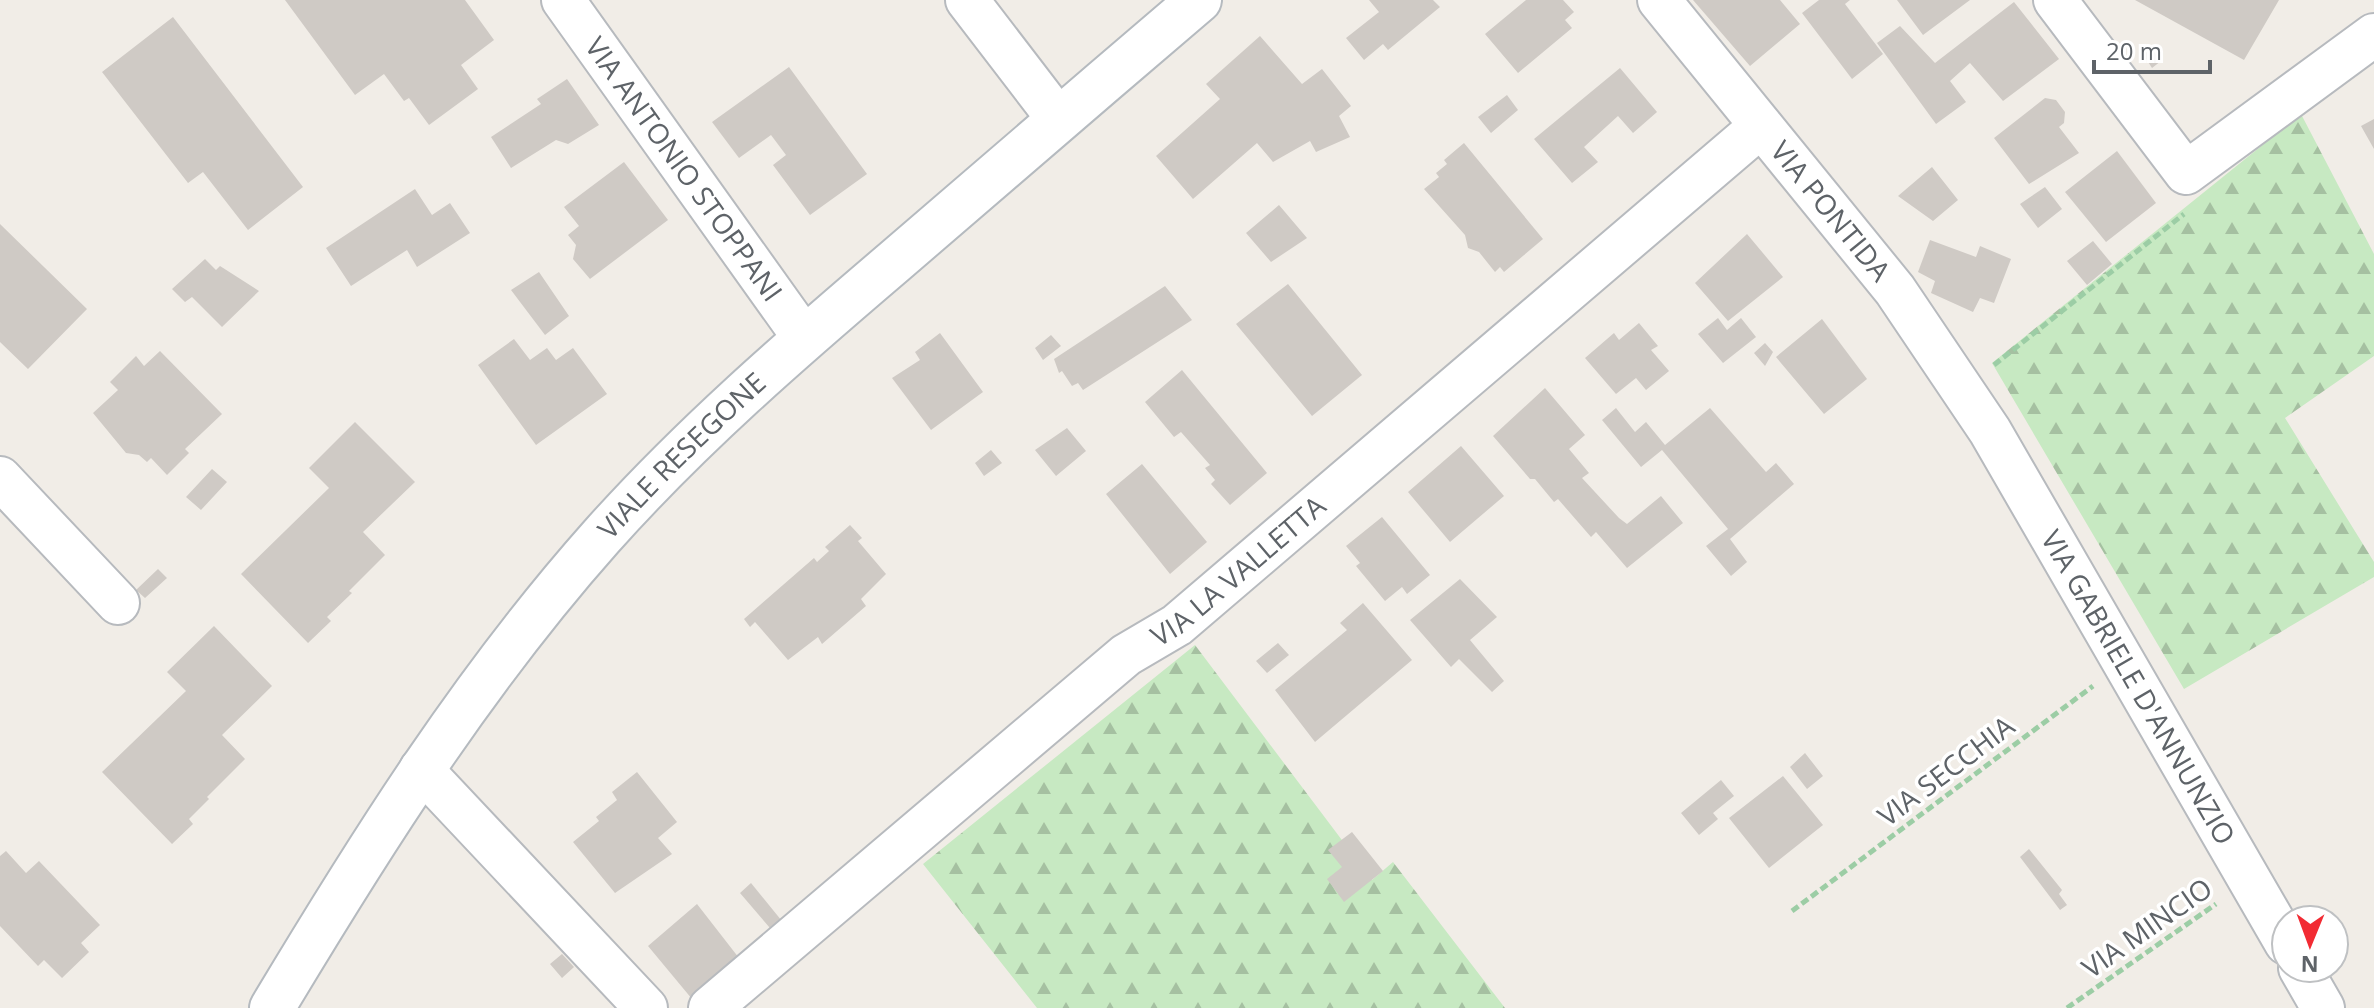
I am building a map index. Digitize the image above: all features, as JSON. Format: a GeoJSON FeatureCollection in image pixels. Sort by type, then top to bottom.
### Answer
{"type":"FeatureCollection","features":[{"type":"Feature","properties":{"kind":"street","name":"VIA ANTONIO STOPPANI"},"geometry":{"type":"LineString","coordinates":[[563,0],[805,339]]}},
{"type":"Feature","properties":{"kind":"street"},"geometry":{"type":"LineString","coordinates":[[967,0],[1059,120]]}},
{"type":"Feature","properties":{"kind":"street","name":"VIALE RESEGONE"},"geometry":{"type":"LineString","coordinates":[[272,1008],[363,855],[421,769],[506,650],[601,536],[701,432],[1199,0]]}},
{"type":"Feature","properties":{"kind":"street","name":"VIA PONTIDA"},"geometry":{"type":"LineString","coordinates":[[1659,0],[1895,290],[1990,431]]}},
{"type":"Feature","properties":{"kind":"street"},"geometry":{"type":"LineString","coordinates":[[2055,0],[2186,173],[2374,35]]}},
{"type":"Feature","properties":{"kind":"street","name":"VIA LA VALLETTA"},"geometry":{"type":"LineString","coordinates":[[710,1008],[1126,655],[1177,625],[1761,126]]}},
{"type":"Feature","properties":{"kind":"street","name":"VIA GABRIELE D'ANNUNZIO"},"geometry":{"type":"LineString","coordinates":[[1990,431],[2270,915]]}},
{"type":"Feature","properties":{"kind":"street"},"geometry":{"type":"LineString","coordinates":[[0,478],[118,603]]}},
{"type":"Feature","properties":{"kind":"street"},"geometry":{"type":"LineString","coordinates":[[421,769],[646,1008]]}},
{"type":"Feature","properties":{"kind":"street"},"geometry":{"type":"LineString","coordinates":[[2309,984],[2323,1008]]}},
{"type":"Feature","properties":{"kind":"path"},"geometry":{"type":"LineString","coordinates":[[1962,390],[2187,212],[2186,173]]}},
{"type":"Feature","properties":{"kind":"path","name":"VIA SECCHIA"},"geometry":{"type":"LineString","coordinates":[[1792,911],[2124,663]]}},
{"type":"Feature","properties":{"kind":"path","name":"VIA MINCIO"},"geometry":{"type":"LineString","coordinates":[[2067,1008],[2250,880]]}},
{"type":"Feature","properties":{"kind":"green space"},"geometry":{"type":"Polygon","coordinates":[[[2301,114],[2374,254],[2374,356],[2285,418],[2374,562],[2374,577],[2184,689],[1992,363],[2301,114]]]}},
{"type":"Feature","properties":{"kind":"green space"},"geometry":{"type":"Polygon","coordinates":[[[1195,645],[1372,880],[1393,862],[1505,1008],[1037,1008],[923,864],[1195,645]]]}},
{"type":"Feature","properties":{"kind":"building"},"geometry":{"type":"Polygon","coordinates":[[[285,0],[465,0],[494,40],[461,65],[478,89],[429,125],[409,98],[404,101],[384,74],[355,95],[285,0]]]}},
{"type":"Feature","properties":{"kind":"building"},"geometry":{"type":"Polygon","coordinates":[[[1369,0],[1433,0],[1440,7],[1388,50],[1383,44],[1364,60],[1346,38],[1379,12],[1369,0]]]}},
{"type":"Feature","properties":{"kind":"building"},"geometry":{"type":"Polygon","coordinates":[[[1526,0],[1563,0],[1574,12],[1565,20],[1572,28],[1518,73],[1485,34],[1526,0]]]}},
{"type":"Feature","properties":{"kind":"building"},"geometry":{"type":"Polygon","coordinates":[[[1693,0],[1780,0],[1800,24],[1750,66],[1693,0]]]}},
{"type":"Feature","properties":{"kind":"building"},"geometry":{"type":"Polygon","coordinates":[[[1819,0],[1850,0],[1845,4],[1883,54],[1852,79],[1802,13],[1819,0]]]}},
{"type":"Feature","properties":{"kind":"building"},"geometry":{"type":"Polygon","coordinates":[[[1897,0],[1970,0],[1923,35],[1897,0]]]}},
{"type":"Feature","properties":{"kind":"building"},"geometry":{"type":"Polygon","coordinates":[[[2135,0],[2279,0],[2244,60],[2135,0]]]}},
{"type":"Feature","properties":{"kind":"building"},"geometry":{"type":"Polygon","coordinates":[[[2014,2],[2059,59],[2003,101],[1970,63],[1950,81],[1966,102],[1936,124],[1877,43],[1900,26],[1935,63],[2014,2]]]}},
{"type":"Feature","properties":{"kind":"building"},"geometry":{"type":"Polygon","coordinates":[[[173,17],[303,187],[248,230],[203,172],[188,183],[102,72],[173,17]]]}},
{"type":"Feature","properties":{"kind":"building"},"geometry":{"type":"Polygon","coordinates":[[[1260,36],[1302,84],[1322,69],[1351,106],[1339,116],[1350,137],[1316,152],[1310,141],[1273,162],[1257,143],[1193,199],[1156,156],[1220,99],[1206,84],[1260,36]]]}},
{"type":"Feature","properties":{"kind":"building"},"geometry":{"type":"Polygon","coordinates":[[[2151,48],[2161,61],[2152,68],[2143,54],[2151,48]]]}},
{"type":"Feature","properties":{"kind":"building"},"geometry":{"type":"Polygon","coordinates":[[[789,67],[867,174],[810,215],[773,165],[786,155],[771,135],[739,158],[712,122],[789,67]]]}},
{"type":"Feature","properties":{"kind":"building"},"geometry":{"type":"Polygon","coordinates":[[[1620,68],[1657,112],[1633,133],[1618,116],[1584,147],[1598,162],[1572,183],[1534,139],[1620,68]]]}},
{"type":"Feature","properties":{"kind":"building"},"geometry":{"type":"Polygon","coordinates":[[[567,79],[599,125],[568,144],[556,140],[511,168],[491,137],[541,104],[537,99],[567,79]]]}},
{"type":"Feature","properties":{"kind":"building"},"geometry":{"type":"Polygon","coordinates":[[[1507,95],[1518,110],[1491,133],[1478,117],[1507,95]]]}},
{"type":"Feature","properties":{"kind":"building"},"geometry":{"type":"Polygon","coordinates":[[[2045,98],[2056,100],[2065,112],[2064,123],[2059,127],[2079,153],[2029,184],[1994,138],[2045,98]]]}},
{"type":"Feature","properties":{"kind":"building"},"geometry":{"type":"Polygon","coordinates":[[[2374,119],[2374,149],[2361,126],[2374,119]]]}},
{"type":"Feature","properties":{"kind":"building"},"geometry":{"type":"Polygon","coordinates":[[[1464,143],[1543,239],[1504,272],[1500,267],[1495,272],[1479,252],[1468,248],[1465,235],[1424,189],[1439,177],[1436,173],[1447,164],[1444,160],[1464,143]]]}},
{"type":"Feature","properties":{"kind":"building"},"geometry":{"type":"Polygon","coordinates":[[[2117,151],[2156,203],[2106,242],[2065,192],[2117,151]]]}},
{"type":"Feature","properties":{"kind":"building"},"geometry":{"type":"Polygon","coordinates":[[[624,162],[668,220],[590,279],[573,259],[576,245],[568,235],[579,226],[564,207],[624,162]]]}},
{"type":"Feature","properties":{"kind":"building"},"geometry":{"type":"Polygon","coordinates":[[[1932,167],[1958,200],[1933,221],[1898,196],[1932,167]]]}},
{"type":"Feature","properties":{"kind":"building"},"geometry":{"type":"Polygon","coordinates":[[[2045,187],[2062,209],[2038,228],[2020,204],[2045,187]]]}},
{"type":"Feature","properties":{"kind":"building"},"geometry":{"type":"Polygon","coordinates":[[[415,189],[432,215],[450,203],[470,233],[417,267],[407,250],[351,286],[326,248],[415,189]]]}},
{"type":"Feature","properties":{"kind":"building"},"geometry":{"type":"Polygon","coordinates":[[[1279,205],[1307,238],[1271,262],[1246,233],[1279,205]]]}},
{"type":"Feature","properties":{"kind":"building"},"geometry":{"type":"Polygon","coordinates":[[[0,224],[87,309],[28,369],[0,342],[0,224]]]}},
{"type":"Feature","properties":{"kind":"building"},"geometry":{"type":"Polygon","coordinates":[[[1747,234],[1783,277],[1728,321],[1695,283],[1747,234]]]}},
{"type":"Feature","properties":{"kind":"building"},"geometry":{"type":"Polygon","coordinates":[[[1930,240],[1976,257],[1980,246],[2011,259],[1994,303],[1980,298],[1973,312],[1931,293],[1935,281],[1918,272],[1930,240]]]}},
{"type":"Feature","properties":{"kind":"building"},"geometry":{"type":"Polygon","coordinates":[[[2093,241],[2112,264],[2087,285],[2067,261],[2093,241]]]}},
{"type":"Feature","properties":{"kind":"building"},"geometry":{"type":"Polygon","coordinates":[[[205,259],[216,270],[220,266],[259,291],[222,327],[192,297],[185,302],[172,289],[205,259]]]}},
{"type":"Feature","properties":{"kind":"building"},"geometry":{"type":"Polygon","coordinates":[[[539,272],[569,316],[545,335],[511,290],[539,272]]]}},
{"type":"Feature","properties":{"kind":"building"},"geometry":{"type":"Polygon","coordinates":[[[1288,284],[1362,375],[1312,416],[1236,324],[1288,284]]]}},
{"type":"Feature","properties":{"kind":"building"},"geometry":{"type":"Polygon","coordinates":[[[1165,286],[1192,320],[1083,390],[1078,383],[1072,386],[1062,371],[1059,373],[1054,359],[1165,286]]]}},
{"type":"Feature","properties":{"kind":"building"},"geometry":{"type":"Polygon","coordinates":[[[1718,318],[1727,330],[1741,318],[1756,337],[1723,363],[1698,334],[1718,318]]]}},
{"type":"Feature","properties":{"kind":"building"},"geometry":{"type":"Polygon","coordinates":[[[1822,319],[1867,379],[1824,414],[1776,357],[1822,319]]]}},
{"type":"Feature","properties":{"kind":"building"},"geometry":{"type":"Polygon","coordinates":[[[1639,323],[1658,346],[1651,350],[1669,371],[1646,390],[1636,378],[1616,394],[1585,358],[1614,333],[1619,340],[1639,323]]]}},
{"type":"Feature","properties":{"kind":"building"},"geometry":{"type":"Polygon","coordinates":[[[940,333],[983,392],[931,430],[892,378],[920,360],[915,352],[940,333]]]}},
{"type":"Feature","properties":{"kind":"building"},"geometry":{"type":"Polygon","coordinates":[[[1051,335],[1061,346],[1043,360],[1035,348],[1051,335]]]}},
{"type":"Feature","properties":{"kind":"building"},"geometry":{"type":"Polygon","coordinates":[[[514,339],[530,360],[547,348],[556,360],[573,348],[607,394],[536,445],[478,365],[514,339]]]}},
{"type":"Feature","properties":{"kind":"building"},"geometry":{"type":"Polygon","coordinates":[[[1765,343],[1773,352],[1765,366],[1754,353],[1765,343]]]}},
{"type":"Feature","properties":{"kind":"building"},"geometry":{"type":"Polygon","coordinates":[[[160,351],[222,414],[185,449],[189,453],[167,475],[151,458],[147,462],[139,455],[126,453],[93,413],[118,390],[110,382],[136,356],[144,366],[160,351]]]}},
{"type":"Feature","properties":{"kind":"building"},"geometry":{"type":"Polygon","coordinates":[[[1182,370],[1267,473],[1230,505],[1211,484],[1215,480],[1205,468],[1210,465],[1181,432],[1174,437],[1145,402],[1182,370]]]}},
{"type":"Feature","properties":{"kind":"building"},"geometry":{"type":"Polygon","coordinates":[[[1545,388],[1585,435],[1569,449],[1589,473],[1582,478],[1619,518],[1627,524],[1661,496],[1683,523],[1627,568],[1596,532],[1591,537],[1558,499],[1554,502],[1535,479],[1530,479],[1493,436],[1545,388]]]}},
{"type":"Feature","properties":{"kind":"building"},"geometry":{"type":"Polygon","coordinates":[[[1616,408],[1635,432],[1646,422],[1665,445],[1710,408],[1766,472],[1776,463],[1794,484],[1730,539],[1747,562],[1731,576],[1706,546],[1728,529],[1662,450],[1641,467],[1602,420],[1616,408]]]}},
{"type":"Feature","properties":{"kind":"building"},"geometry":{"type":"Polygon","coordinates":[[[355,422],[415,482],[363,532],[385,555],[349,591],[352,593],[327,617],[331,621],[308,643],[241,574],[329,488],[309,468],[355,422]]]}},
{"type":"Feature","properties":{"kind":"building"},"geometry":{"type":"Polygon","coordinates":[[[1067,428],[1086,451],[1056,476],[1035,450],[1067,428]]]}},
{"type":"Feature","properties":{"kind":"building"},"geometry":{"type":"Polygon","coordinates":[[[1461,446],[1504,496],[1450,542],[1408,492],[1461,446]]]}},
{"type":"Feature","properties":{"kind":"building"},"geometry":{"type":"Polygon","coordinates":[[[991,450],[1002,463],[984,476],[975,463],[991,450]]]}},
{"type":"Feature","properties":{"kind":"building"},"geometry":{"type":"Polygon","coordinates":[[[1142,464],[1207,542],[1170,574],[1106,494],[1142,464]]]}},
{"type":"Feature","properties":{"kind":"building"},"geometry":{"type":"Polygon","coordinates":[[[212,469],[227,482],[201,510],[186,497],[212,469]]]}},
{"type":"Feature","properties":{"kind":"building"},"geometry":{"type":"Polygon","coordinates":[[[1382,517],[1430,575],[1407,594],[1402,587],[1385,601],[1356,566],[1360,563],[1346,546],[1382,517]]]}},
{"type":"Feature","properties":{"kind":"building"},"geometry":{"type":"Polygon","coordinates":[[[850,525],[862,538],[858,541],[886,574],[861,599],[866,606],[822,644],[818,637],[788,660],[755,622],[750,627],[744,619],[814,558],[817,562],[829,551],[825,547],[850,525]]]}},
{"type":"Feature","properties":{"kind":"building"},"geometry":{"type":"Polygon","coordinates":[[[158,569],[167,578],[145,598],[136,590],[158,569]]]}},
{"type":"Feature","properties":{"kind":"building"},"geometry":{"type":"Polygon","coordinates":[[[1460,579],[1497,617],[1470,640],[1504,681],[1492,692],[1459,659],[1451,667],[1410,620],[1460,579]]]}},
{"type":"Feature","properties":{"kind":"building"},"geometry":{"type":"Polygon","coordinates":[[[1363,603],[1412,660],[1315,742],[1275,690],[1347,630],[1340,623],[1363,603]]]}},
{"type":"Feature","properties":{"kind":"building"},"geometry":{"type":"Polygon","coordinates":[[[214,626],[272,686],[222,735],[245,759],[207,797],[209,799],[189,819],[193,824],[172,844],[102,772],[186,691],[167,672],[214,626]]]}},
{"type":"Feature","properties":{"kind":"building"},"geometry":{"type":"Polygon","coordinates":[[[1278,643],[1289,655],[1267,673],[1256,661],[1278,643]]]}},
{"type":"Feature","properties":{"kind":"building"},"geometry":{"type":"Polygon","coordinates":[[[1805,753],[1823,776],[1807,789],[1790,767],[1805,753]]]}},
{"type":"Feature","properties":{"kind":"building"},"geometry":{"type":"Polygon","coordinates":[[[637,772],[677,822],[658,838],[672,854],[615,893],[573,842],[599,821],[596,817],[617,800],[612,792],[637,772]]]}},
{"type":"Feature","properties":{"kind":"building"},"geometry":{"type":"Polygon","coordinates":[[[1783,776],[1823,825],[1769,868],[1729,818],[1783,776]]]}},
{"type":"Feature","properties":{"kind":"building"},"geometry":{"type":"Polygon","coordinates":[[[1721,780],[1734,796],[1713,813],[1718,819],[1699,835],[1681,813],[1721,780]]]}},
{"type":"Feature","properties":{"kind":"building"},"geometry":{"type":"Polygon","coordinates":[[[1352,832],[1383,871],[1344,902],[1327,879],[1342,867],[1328,850],[1352,832]]]}},
{"type":"Feature","properties":{"kind":"building"},"geometry":{"type":"Polygon","coordinates":[[[2029,849],[2062,890],[2059,894],[2067,905],[2060,910],[2020,857],[2029,849]]]}},
{"type":"Feature","properties":{"kind":"building"},"geometry":{"type":"Polygon","coordinates":[[[6,851],[26,873],[39,861],[100,925],[81,943],[89,952],[62,978],[44,960],[38,966],[0,926],[0,856],[6,851]]]}},
{"type":"Feature","properties":{"kind":"building"},"geometry":{"type":"Polygon","coordinates":[[[751,883],[786,926],[776,935],[740,893],[751,883]]]}},
{"type":"Feature","properties":{"kind":"building"},"geometry":{"type":"Polygon","coordinates":[[[697,904],[739,958],[692,999],[648,946],[697,904]]]}},
{"type":"Feature","properties":{"kind":"building"},"geometry":{"type":"Polygon","coordinates":[[[562,954],[574,967],[562,978],[550,964],[562,954]]]}}]}
